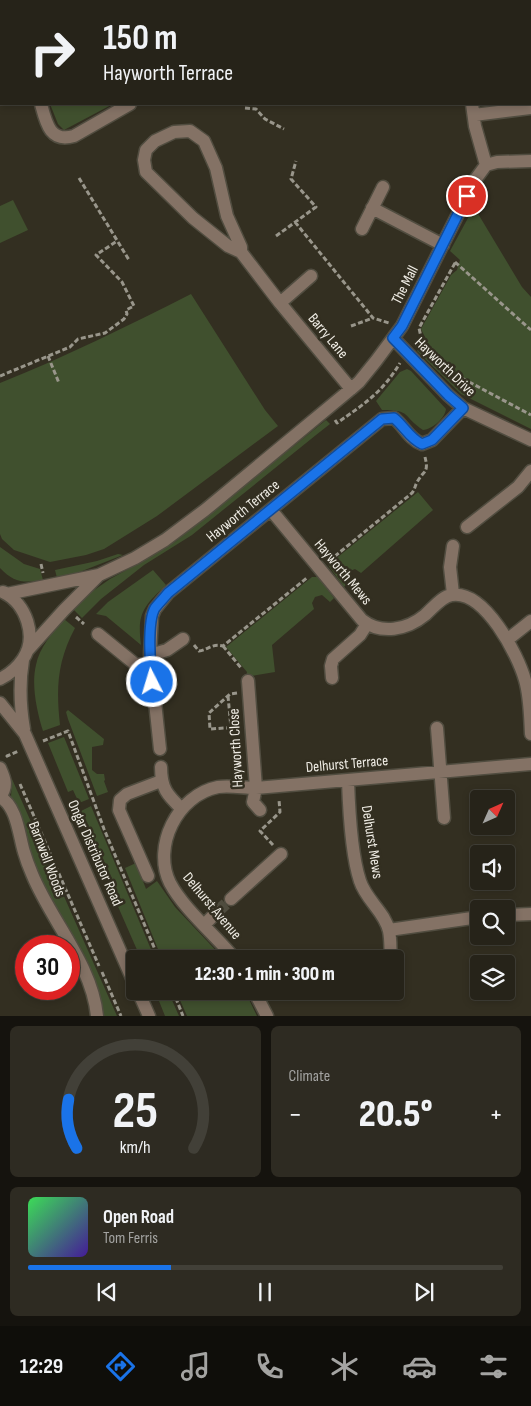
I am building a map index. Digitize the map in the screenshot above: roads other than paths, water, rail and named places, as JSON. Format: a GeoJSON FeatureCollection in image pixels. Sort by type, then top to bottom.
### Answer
{"type":"FeatureCollection","features":[{"type":"Feature","properties":{"kind":"street"},"geometry":{"type":"LineString","coordinates":[[41,105],[50,130],[57,137],[64,139],[74,136],[128,105]]}},
{"type":"Feature","properties":{"kind":"street"},"geometry":{"type":"LineString","coordinates":[[531,108],[473,109],[486,165],[497,162],[531,161]]}},
{"type":"Feature","properties":{"kind":"street"},"geometry":{"type":"LineString","coordinates":[[190,131],[204,141],[216,168],[227,216],[244,256],[228,246],[194,218],[146,172],[144,160],[146,150],[155,141],[174,132],[190,131]]}},
{"type":"Feature","properties":{"kind":"street","name":"The Mall"},"geometry":{"type":"LineString","coordinates":[[99,575],[135,558],[164,540],[205,510],[359,382],[402,326],[475,180],[486,165]]}},
{"type":"Feature","properties":{"kind":"street"},"geometry":{"type":"LineString","coordinates":[[362,229],[383,187]]}},
{"type":"Feature","properties":{"kind":"street"},"geometry":{"type":"LineString","coordinates":[[372,208],[442,247]]}},
{"type":"Feature","properties":{"kind":"street","name":"Barry Lane"},"geometry":{"type":"LineString","coordinates":[[244,256],[351,389]]}},
{"type":"Feature","properties":{"kind":"street"},"geometry":{"type":"LineString","coordinates":[[280,303],[311,276]]}},
{"type":"Feature","properties":{"kind":"street","name":"Hayworth Drive"},"geometry":{"type":"LineString","coordinates":[[393,338],[463,408],[531,440]]}},
{"type":"Feature","properties":{"kind":"street","name":"Hayworth Terrace"},"geometry":{"type":"LineString","coordinates":[[160,749],[150,660],[152,616],[155,609],[168,593],[382,419],[394,418],[414,440],[422,444],[432,440],[463,408]]}},
{"type":"Feature","properties":{"kind":"street"},"geometry":{"type":"LineString","coordinates":[[467,527],[518,487],[531,471]]}},
{"type":"Feature","properties":{"kind":"street","name":"Hayworth Mews"},"geometry":{"type":"LineString","coordinates":[[270,510],[367,624],[383,629],[398,629],[423,617],[444,598],[453,594]]}},
{"type":"Feature","properties":{"kind":"street"},"geometry":{"type":"LineString","coordinates":[[453,546],[450,567],[453,594],[466,596],[477,602],[492,618],[526,666],[531,734]]}},
{"type":"Feature","properties":{"kind":"street"},"geometry":{"type":"LineString","coordinates":[[4,592],[99,575]]}},
{"type":"Feature","properties":{"kind":"street"},"geometry":{"type":"LineString","coordinates":[[0,679],[12,672],[64,610],[99,575]]}},
{"type":"Feature","properties":{"kind":"street","name":"Ongar Distributor Road"},"geometry":{"type":"LineString","coordinates":[[4,592],[19,605],[27,619],[30,635],[20,680],[20,705],[25,734],[126,964]]}},
{"type":"Feature","properties":{"kind":"street"},"geometry":{"type":"LineString","coordinates":[[507,640],[531,621]]}},
{"type":"Feature","properties":{"kind":"street"},"geometry":{"type":"LineString","coordinates":[[332,678],[331,666],[333,659],[360,635],[367,624]]}},
{"type":"Feature","properties":{"kind":"street"},"geometry":{"type":"LineString","coordinates":[[98,634],[135,664],[150,660],[183,639]]}},
{"type":"Feature","properties":{"kind":"street","name":"Hayworth Close"},"geometry":{"type":"LineString","coordinates":[[244,682],[251,726],[256,788],[253,802],[260,810]]}},
{"type":"Feature","properties":{"kind":"street","name":"Ongar Distributor Road"},"geometry":{"type":"LineString","coordinates":[[0,703],[25,734]]}},
{"type":"Feature","properties":{"kind":"street"},"geometry":{"type":"LineString","coordinates":[[437,728],[444,818]]}},
{"type":"Feature","properties":{"kind":"street","name":"Delhurst Terrace"},"geometry":{"type":"LineString","coordinates":[[256,788],[531,764]]}},
{"type":"Feature","properties":{"kind":"street"},"geometry":{"type":"LineString","coordinates":[[0,797],[5,787],[6,767]]}},
{"type":"Feature","properties":{"kind":"street"},"geometry":{"type":"LineString","coordinates":[[161,767],[161,781],[170,798],[182,809]]}},
{"type":"Feature","properties":{"kind":"street"},"geometry":{"type":"LineString","coordinates":[[148,876],[119,810],[120,800],[127,794],[161,781]]}},
{"type":"Feature","properties":{"kind":"street","name":"Delhurst Mews"},"geometry":{"type":"LineString","coordinates":[[348,781],[356,859],[361,883],[389,930],[390,950]]}},
{"type":"Feature","properties":{"kind":"street","name":"Delhurst Avenue"},"geometry":{"type":"LineString","coordinates":[[227,950],[171,885],[163,861],[164,843],[182,809],[205,792],[219,787],[256,788]]}},
{"type":"Feature","properties":{"kind":"street","name":"Barnwell Woods"},"geometry":{"type":"LineString","coordinates":[[0,797],[4,799],[13,814],[24,854],[38,890],[76,954],[87,979],[97,1009],[97,1016]]}},
{"type":"Feature","properties":{"kind":"street"},"geometry":{"type":"LineString","coordinates":[[231,899],[281,854]]}},
{"type":"Feature","properties":{"kind":"street"},"geometry":{"type":"LineString","coordinates":[[204,925],[217,912]]}},
{"type":"Feature","properties":{"kind":"street"},"geometry":{"type":"LineString","coordinates":[[515,915],[531,914]]}},
{"type":"Feature","properties":{"kind":"street"},"geometry":{"type":"LineString","coordinates":[[389,930],[470,918]]}},
{"type":"Feature","properties":{"kind":"street"},"geometry":{"type":"LineString","coordinates":[[142,1000],[149,1016]]}},
{"type":"Feature","properties":{"kind":"street"},"geometry":{"type":"LineString","coordinates":[[259,1000],[267,1016]]}},
{"type":"Feature","properties":{"kind":"tunnel"},"geometry":{"type":"LineString","coordinates":[[217,912],[231,899]]}}]}
